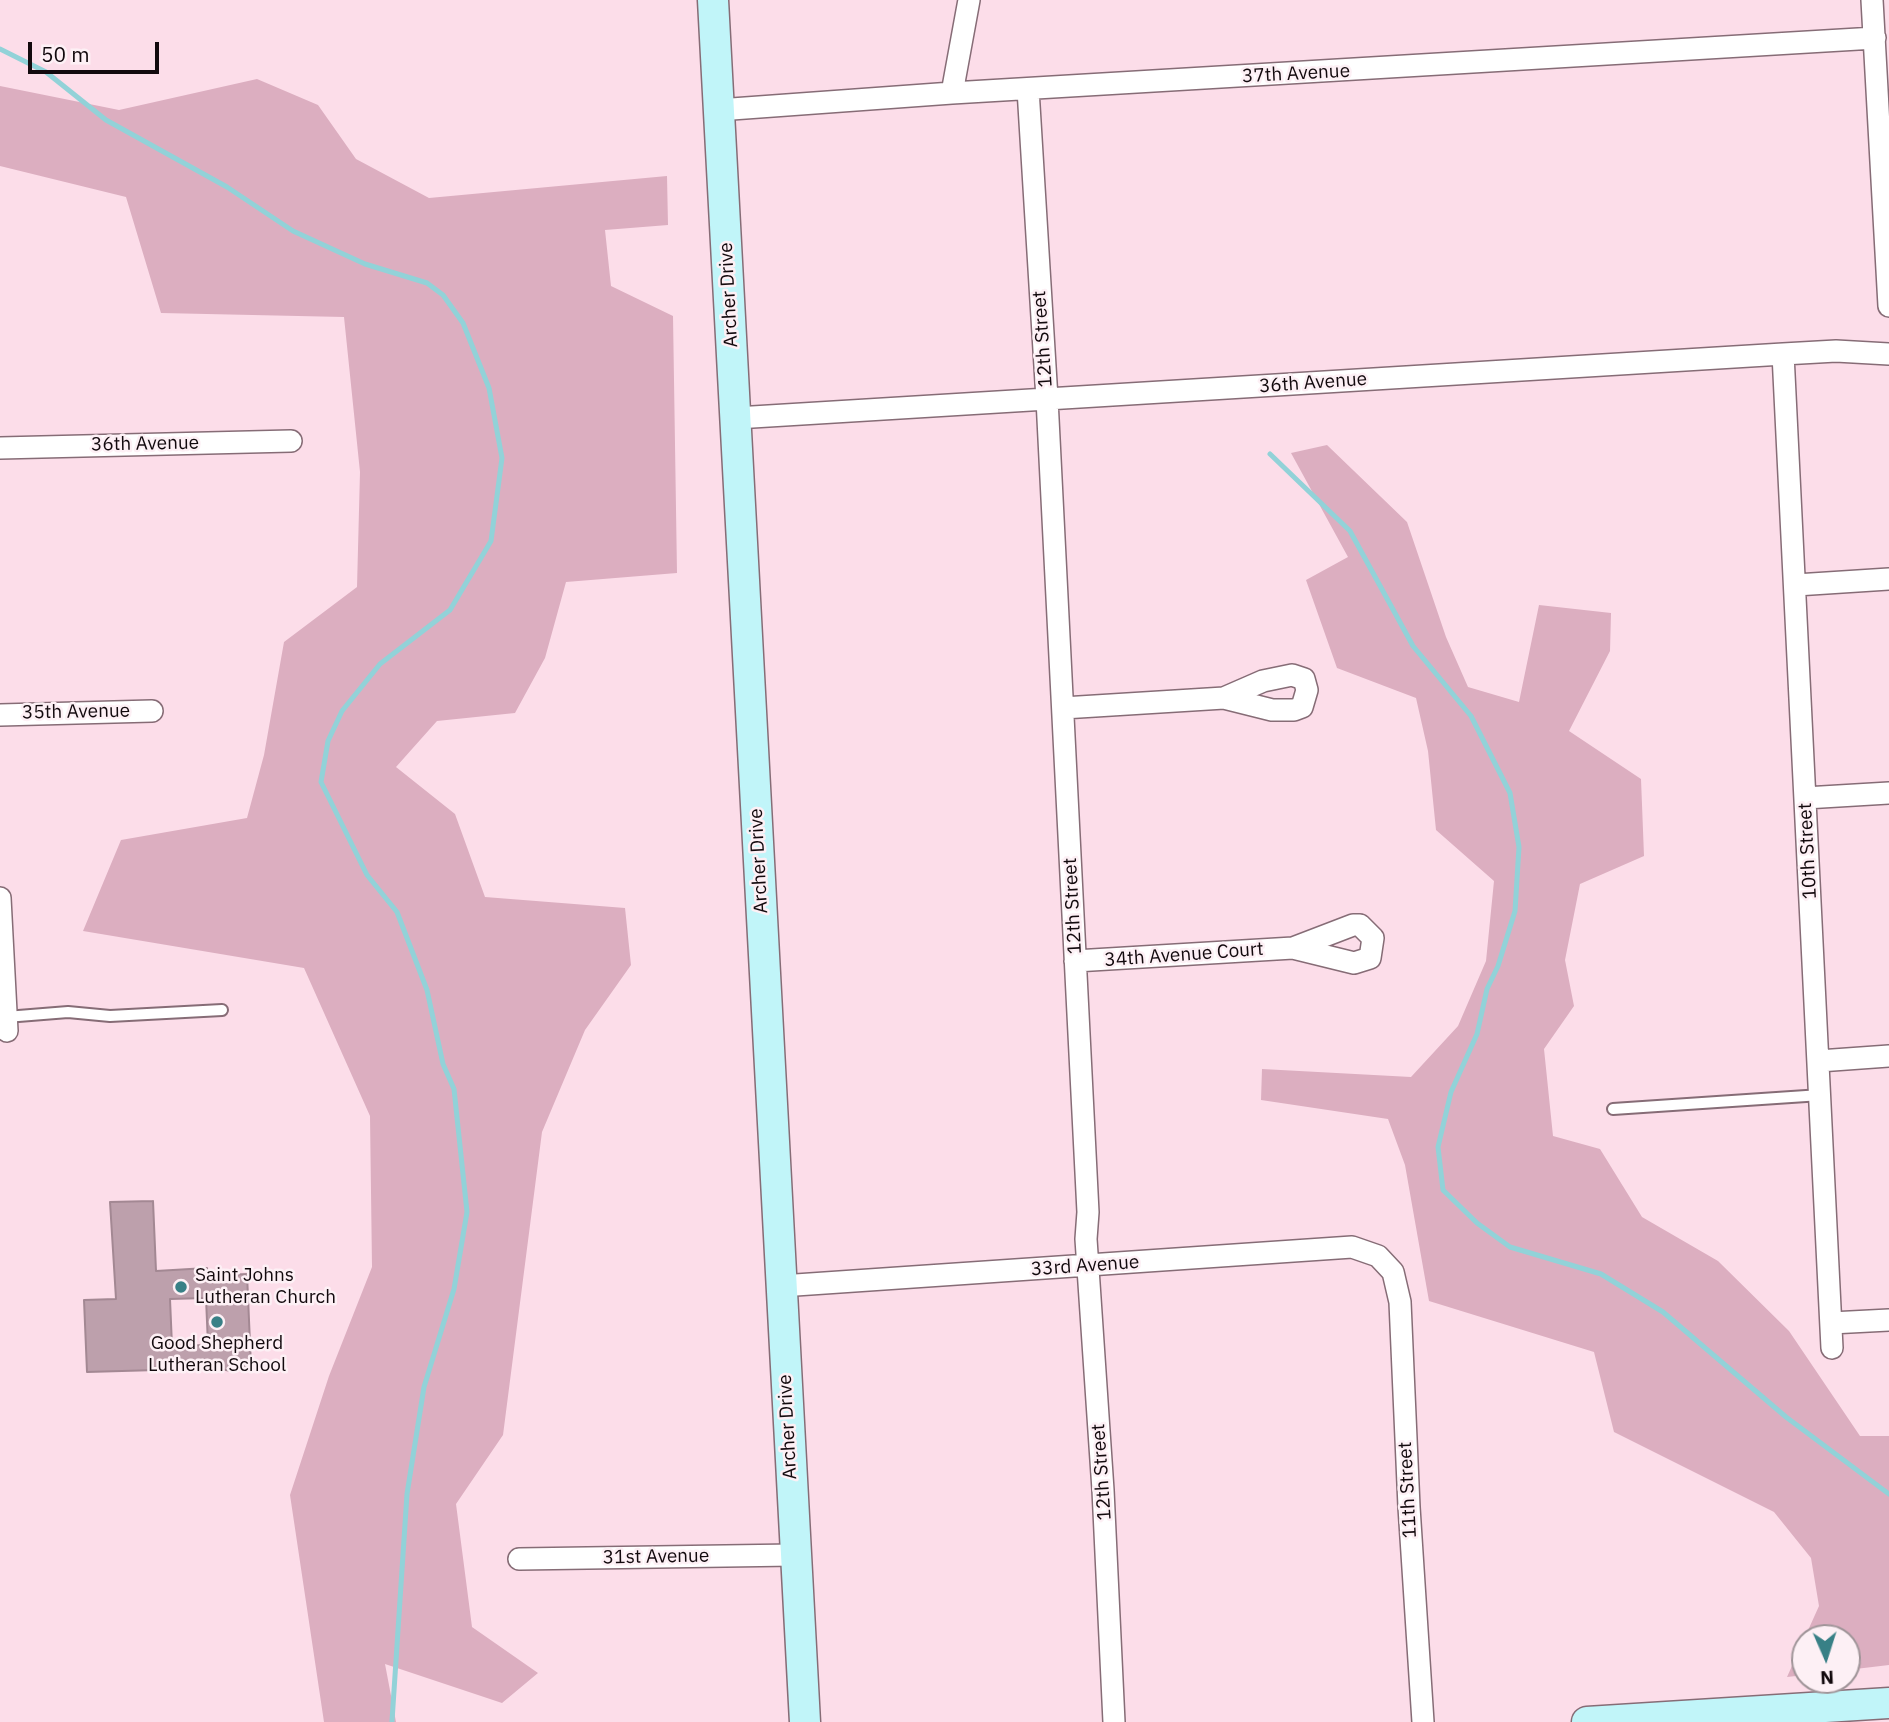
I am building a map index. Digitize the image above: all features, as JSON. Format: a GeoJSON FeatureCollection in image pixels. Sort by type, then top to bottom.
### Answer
{"type":"FeatureCollection","features":[{"type":"Feature","properties":{"kind":"street","name":"Archer Drive"},"geometry":{"type":"LineString","coordinates":[[713,0],[793,1555],[805,1722]]}},
{"type":"Feature","properties":{"kind":"street"},"geometry":{"type":"LineString","coordinates":[[952,93],[969,0]]}},
{"type":"Feature","properties":{"kind":"street"},"geometry":{"type":"LineString","coordinates":[[1872,0],[1885,151],[1889,306]]}},
{"type":"Feature","properties":{"kind":"street","name":"37th Avenue"},"geometry":{"type":"LineString","coordinates":[[718,110],[952,93],[1875,37]]}},
{"type":"Feature","properties":{"kind":"street","name":"12th Street"},"geometry":{"type":"LineString","coordinates":[[1028,89],[1047,399],[1088,1212],[1088,1266],[1104,1504],[1114,1722]]}},
{"type":"Feature","properties":{"kind":"street","name":"36th Avenue"},"geometry":{"type":"LineString","coordinates":[[736,418],[1836,351],[1889,354]]}},
{"type":"Feature","properties":{"kind":"street","name":"10th Street"},"geometry":{"type":"LineString","coordinates":[[1783,354],[1832,1348]]}},
{"type":"Feature","properties":{"kind":"street","name":"36th Avenue"},"geometry":{"type":"LineString","coordinates":[[0,448],[291,441]]}},
{"type":"Feature","properties":{"kind":"street"},"geometry":{"type":"LineString","coordinates":[[1796,585],[1889,579]]}},
{"type":"Feature","properties":{"kind":"street"},"geometry":{"type":"LineString","coordinates":[[1063,708],[1224,698]]}},
{"type":"Feature","properties":{"kind":"street","name":"35th Avenue"},"geometry":{"type":"LineString","coordinates":[[0,715],[152,710]]}},
{"type":"Feature","properties":{"kind":"street"},"geometry":{"type":"LineString","coordinates":[[1805,798],[1889,793]]}},
{"type":"Feature","properties":{"kind":"street"},"geometry":{"type":"LineString","coordinates":[[0,898],[7,1024]]}},
{"type":"Feature","properties":{"kind":"street","name":"34th Avenue Court"},"geometry":{"type":"LineString","coordinates":[[1075,961],[1293,948]]}},
{"type":"Feature","properties":{"kind":"street"},"geometry":{"type":"LineString","coordinates":[[1819,1061],[1889,1056]]}},
{"type":"Feature","properties":{"kind":"street","name":"33rd Avenue"},"geometry":{"type":"LineString","coordinates":[[781,1286],[1352,1247],[1385,1261]]}},
{"type":"Feature","properties":{"kind":"street","name":"11th Street"},"geometry":{"type":"LineString","coordinates":[[1385,1261],[1393,1272],[1400,1302],[1409,1507],[1423,1722]]}},
{"type":"Feature","properties":{"kind":"street"},"geometry":{"type":"LineString","coordinates":[[1831,1323],[1889,1320]]}},
{"type":"Feature","properties":{"kind":"street","name":"31st Avenue"},"geometry":{"type":"LineString","coordinates":[[519,1559],[793,1555]]}},
{"type":"Feature","properties":{"kind":"street"},"geometry":{"type":"LineString","coordinates":[[1587,1722],[1889,1703]]}},
{"type":"Feature","properties":{"kind":"lane"},"geometry":{"type":"LineString","coordinates":[[7,1024],[68,1012],[110,1016],[222,1010]]}},
{"type":"Feature","properties":{"kind":"lane"},"geometry":{"type":"LineString","coordinates":[[1613,1109],[1821,1094]]}},
{"type":"Feature","properties":{"kind":"shaded area"},"geometry":{"type":"Polygon","coordinates":[[[257,79],[318,105],[356,159],[429,198],[667,176],[668,225],[605,230],[611,286],[673,316],[677,573],[566,582],[545,658],[515,713],[437,721],[396,767],[455,814],[485,897],[625,908],[631,965],[585,1030],[542,1132],[503,1435],[456,1504],[472,1627],[538,1673],[502,1703],[385,1664],[396,1722],[324,1722],[290,1495],[329,1376],[372,1267],[370,1116],[304,968],[83,931],[121,840],[247,818],[264,755],[284,642],[357,587],[360,472],[344,317],[161,313],[126,197],[0,166],[0,86],[119,110],[257,79]]]}},
{"type":"Feature","properties":{"kind":"shaded area"},"geometry":{"type":"Polygon","coordinates":[[[1327,445],[1407,522],[1446,637],[1468,687],[1519,702],[1539,605],[1611,613],[1610,651],[1569,731],[1641,779],[1644,856],[1580,884],[1565,960],[1574,1006],[1544,1049],[1553,1136],[1600,1149],[1642,1217],[1718,1261],[1789,1331],[1860,1436],[1889,1436],[1889,1665],[1861,1668],[1861,1624],[1811,1624],[1819,1606],[1811,1558],[1774,1512],[1614,1432],[1594,1352],[1429,1301],[1405,1165],[1388,1119],[1261,1100],[1262,1069],[1411,1077],[1458,1026],[1486,961],[1494,881],[1436,830],[1428,751],[1416,698],[1337,668],[1306,580],[1348,557],[1291,453],[1327,445]]]}},
{"type":"Feature","properties":{"kind":"building","name":"Saint Johns Lutheran Church"},"geometry":{"type":"Polygon","coordinates":[[[153,1201],[156,1271],[207,1268],[208,1276],[247,1274],[251,1366],[234,1367],[231,1371],[210,1367],[209,1363],[157,1366],[157,1370],[87,1372],[84,1300],[116,1299],[110,1202],[153,1201]],[[206,1298],[170,1299],[172,1346],[208,1345],[206,1298]]]}},
{"type":"Feature","properties":{"kind":"waterway"},"geometry":{"type":"LineString","coordinates":[[0,49],[46,72],[106,120],[227,187],[293,231],[365,264],[427,283],[443,295],[463,323],[489,388],[502,458],[491,541],[450,610],[380,664],[342,711],[328,741],[321,782],[367,875],[397,912],[427,990],[443,1064],[454,1089],[467,1212],[454,1289],[424,1387],[407,1494],[392,1721]]}},
{"type":"Feature","properties":{"kind":"waterway"},"geometry":{"type":"LineString","coordinates":[[1270,454],[1350,531],[1413,646],[1471,716],[1510,793],[1519,847],[1515,911],[1498,966],[1487,989],[1477,1034],[1451,1092],[1438,1147],[1443,1190],[1477,1223],[1510,1247],[1601,1274],[1663,1312],[1786,1417],[1889,1494]]}},
{"type":"Feature","properties":{"kind":"place","name":"Saint Johns Lutheran Church"},"geometry":{"type":"Point","coordinates":[181,1287]}},
{"type":"Feature","properties":{"kind":"place","name":"Good Shepherd Lutheran School"},"geometry":{"type":"Point","coordinates":[217,1322]}}]}
